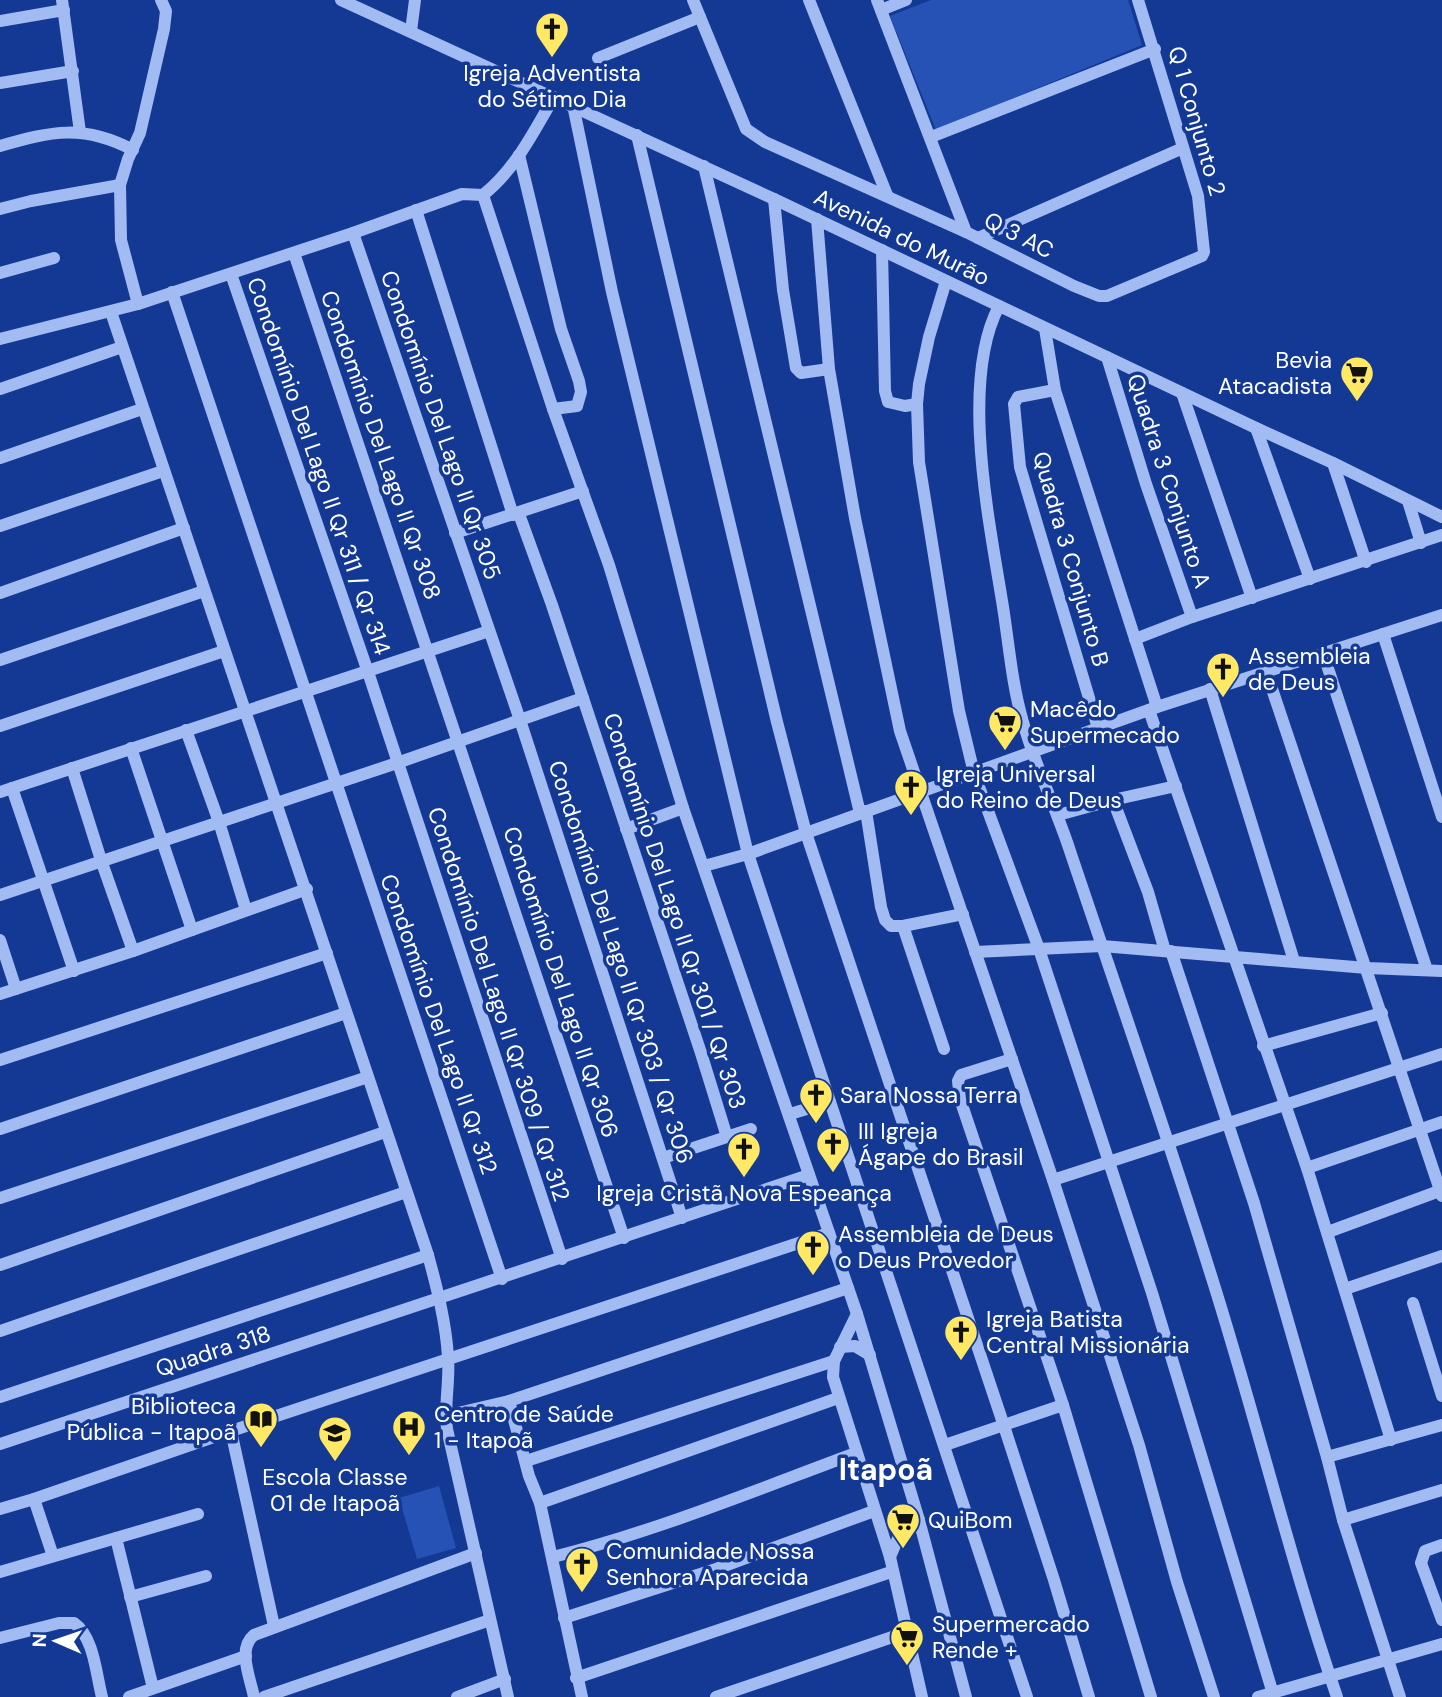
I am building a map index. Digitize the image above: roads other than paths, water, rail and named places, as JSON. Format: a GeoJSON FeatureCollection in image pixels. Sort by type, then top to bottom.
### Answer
{"type":"FeatureCollection","features":[{"type":"Feature","properties":{"kind":"street"},"geometry":{"type":"LineString","coordinates":[[138,304],[121,240],[120,185],[140,133],[164,29],[166,11],[161,0]]}},
{"type":"Feature","properties":{"kind":"street","name":"Avenida do Murão"},"geometry":{"type":"LineString","coordinates":[[341,0],[775,199],[1442,517]]}},
{"type":"Feature","properties":{"kind":"street"},"geometry":{"type":"LineString","coordinates":[[411,31],[415,0]]}},
{"type":"Feature","properties":{"kind":"street"},"geometry":{"type":"LineString","coordinates":[[693,0],[746,129],[765,142],[887,194],[972,235],[1183,148]]}},
{"type":"Feature","properties":{"kind":"street"},"geometry":{"type":"LineString","coordinates":[[809,0],[887,194]]}},
{"type":"Feature","properties":{"kind":"street"},"geometry":{"type":"LineString","coordinates":[[879,5],[906,0]]}},
{"type":"Feature","properties":{"kind":"street","name":"Q 1 Conjunto 2"},"geometry":{"type":"LineString","coordinates":[[1107,296],[1202,256],[1204,246],[1200,208],[1155,49],[1138,0]]}},
{"type":"Feature","properties":{"kind":"street"},"geometry":{"type":"LineString","coordinates":[[0,21],[63,5],[80,132]]}},
{"type":"Feature","properties":{"kind":"street","name":"Q 3 AC"},"geometry":{"type":"LineString","coordinates":[[879,5],[972,235],[1073,286],[1099,296],[1107,296]]}},
{"type":"Feature","properties":{"kind":"street"},"geometry":{"type":"LineString","coordinates":[[598,58],[700,17]]}},
{"type":"Feature","properties":{"kind":"street"},"geometry":{"type":"LineString","coordinates":[[931,137],[1155,49]]}},
{"type":"Feature","properties":{"kind":"street"},"geometry":{"type":"LineString","coordinates":[[0,83],[73,71]]}},
{"type":"Feature","properties":{"kind":"street"},"geometry":{"type":"LineString","coordinates":[[0,340],[138,304],[354,233],[462,194],[482,195],[492,188],[519,155],[554,96]]}},
{"type":"Feature","properties":{"kind":"street"},"geometry":{"type":"LineString","coordinates":[[573,106],[612,292],[748,853],[1027,1697]]}},
{"type":"Feature","properties":{"kind":"street"},"geometry":{"type":"LineString","coordinates":[[0,145],[42,136],[80,132],[112,139],[133,150]]}},
{"type":"Feature","properties":{"kind":"street"},"geometry":{"type":"LineString","coordinates":[[637,135],[764,670],[806,832],[1004,1426],[1089,1697]]}},
{"type":"Feature","properties":{"kind":"street"},"geometry":{"type":"LineString","coordinates":[[519,155],[561,330],[581,392],[577,406],[553,410]]}},
{"type":"Feature","properties":{"kind":"street"},"geometry":{"type":"LineString","coordinates":[[704,166],[863,812],[885,920],[891,926],[903,926],[963,914]]}},
{"type":"Feature","properties":{"kind":"street"},"geometry":{"type":"LineString","coordinates":[[0,209],[120,185]]}},
{"type":"Feature","properties":{"kind":"street"},"geometry":{"type":"LineString","coordinates":[[482,195],[553,410],[609,565],[683,808],[857,1314],[919,1520],[966,1697]]}},
{"type":"Feature","properties":{"kind":"street"},"geometry":{"type":"LineString","coordinates":[[775,199],[783,290],[796,368],[802,373],[829,369]]}},
{"type":"Feature","properties":{"kind":"street","name":"Condomínio Del Lago II Qr 301 / Qr 303"},"geometry":{"type":"LineString","coordinates":[[416,210],[516,514],[583,698],[727,1137]]}},
{"type":"Feature","properties":{"kind":"street"},"geometry":{"type":"LineString","coordinates":[[817,219],[829,369],[852,506],[900,731],[1053,1180],[1139,1445],[1177,1583],[1214,1697]]}},
{"type":"Feature","properties":{"kind":"street","name":"Condomínio Del Lago II Qr 305"},"geometry":{"type":"LineString","coordinates":[[354,233],[520,720]]}},
{"type":"Feature","properties":{"kind":"street"},"geometry":{"type":"LineString","coordinates":[[883,250],[887,402],[905,406],[917,404]]}},
{"type":"Feature","properties":{"kind":"street","name":"Condomínio Del Lago II Qr 308"},"geometry":{"type":"LineString","coordinates":[[294,253],[459,740]]}},
{"type":"Feature","properties":{"kind":"street"},"geometry":{"type":"LineString","coordinates":[[0,273],[54,258]]}},
{"type":"Feature","properties":{"kind":"street","name":"Condomínio Del Lago II Qr 311 / Qr 314"},"geometry":{"type":"LineString","coordinates":[[231,274],[397,763]]}},
{"type":"Feature","properties":{"kind":"street"},"geometry":{"type":"LineString","coordinates":[[946,281],[929,337],[917,404],[919,462],[959,711],[974,772],[1039,949],[1194,1426],[1274,1695]]}},
{"type":"Feature","properties":{"kind":"street","name":"Condomínio Del Lago II Qr 312"},"geometry":{"type":"LineString","coordinates":[[172,292],[502,1279]]}},
{"type":"Feature","properties":{"kind":"street"},"geometry":{"type":"LineString","coordinates":[[999,306],[993,318],[984,356],[980,412],[982,466],[1020,709],[1058,815],[1211,1275],[1337,1697]]}},
{"type":"Feature","properties":{"kind":"street"},"geometry":{"type":"LineString","coordinates":[[111,312],[428,1255],[440,1299],[449,1359],[445,1416],[508,1697]]}},
{"type":"Feature","properties":{"kind":"street"},"geometry":{"type":"LineString","coordinates":[[1045,329],[1055,390],[1135,639],[1175,786],[1307,1168],[1391,1440]]}},
{"type":"Feature","properties":{"kind":"street"},"geometry":{"type":"LineString","coordinates":[[0,389],[122,347]]}},
{"type":"Feature","properties":{"kind":"street","name":"Quadra 3 Conjunto A"},"geometry":{"type":"LineString","coordinates":[[1107,357],[1146,484],[1192,617]]}},
{"type":"Feature","properties":{"kind":"street","name":"Quadra 3 Conjunto B"},"geometry":{"type":"LineString","coordinates":[[1055,390],[1023,394],[1014,404],[1020,467],[1098,729]]}},
{"type":"Feature","properties":{"kind":"street","name":"Quadra 3 Conjunto A"},"geometry":{"type":"LineString","coordinates":[[1182,393],[1251,598]]}},
{"type":"Feature","properties":{"kind":"street"},"geometry":{"type":"LineString","coordinates":[[0,458],[142,409]]}},
{"type":"Feature","properties":{"kind":"street"},"geometry":{"type":"LineString","coordinates":[[1256,428],[1310,579]]}},
{"type":"Feature","properties":{"kind":"street"},"geometry":{"type":"LineString","coordinates":[[1333,463],[1366,562]]}},
{"type":"Feature","properties":{"kind":"street"},"geometry":{"type":"LineString","coordinates":[[0,526],[163,471]]}},
{"type":"Feature","properties":{"kind":"street"},"geometry":{"type":"LineString","coordinates":[[455,533],[583,491]]}},
{"type":"Feature","properties":{"kind":"street"},"geometry":{"type":"LineString","coordinates":[[1408,501],[1421,543]]}},
{"type":"Feature","properties":{"kind":"street"},"geometry":{"type":"LineString","coordinates":[[0,593],[184,528]]}},
{"type":"Feature","properties":{"kind":"street","name":"Quadra 3 Conjunto A"},"geometry":{"type":"LineString","coordinates":[[1135,639],[1192,617],[1442,535]]}},
{"type":"Feature","properties":{"kind":"street"},"geometry":{"type":"LineString","coordinates":[[0,660],[204,591]]}},
{"type":"Feature","properties":{"kind":"street"},"geometry":{"type":"LineString","coordinates":[[704,866],[1034,753],[1210,689],[1442,615]]}},
{"type":"Feature","properties":{"kind":"street"},"geometry":{"type":"LineString","coordinates":[[74,971],[44,879],[6,790],[489,631]]}},
{"type":"Feature","properties":{"kind":"street"},"geometry":{"type":"LineString","coordinates":[[1383,634],[1442,817]]}},
{"type":"Feature","properties":{"kind":"street"},"geometry":{"type":"LineString","coordinates":[[0,726],[224,651]]}},
{"type":"Feature","properties":{"kind":"street"},"geometry":{"type":"LineString","coordinates":[[1324,653],[1427,970]]}},
{"type":"Feature","properties":{"kind":"street"},"geometry":{"type":"LineString","coordinates":[[1266,671],[1441,1192],[1328,1232]]}},
{"type":"Feature","properties":{"kind":"street"},"geometry":{"type":"LineString","coordinates":[[1210,689],[1294,961]]}},
{"type":"Feature","properties":{"kind":"street"},"geometry":{"type":"LineString","coordinates":[[0,895],[583,698]]}},
{"type":"Feature","properties":{"kind":"street","name":"Condomínio Del Lago II Qr 303 / Qr 306"},"geometry":{"type":"LineString","coordinates":[[520,720],[682,1218]]}},
{"type":"Feature","properties":{"kind":"street"},"geometry":{"type":"LineString","coordinates":[[186,730],[219,822],[246,910]]}},
{"type":"Feature","properties":{"kind":"street","name":"Condomínio Del Lago II Qr 306"},"geometry":{"type":"LineString","coordinates":[[459,740],[624,1238]]}},
{"type":"Feature","properties":{"kind":"street"},"geometry":{"type":"LineString","coordinates":[[131,748],[192,930]]}},
{"type":"Feature","properties":{"kind":"street","name":"Condomínio Del Lago II Qr 309 / Qr 312"},"geometry":{"type":"LineString","coordinates":[[397,763],[562,1259]]}},
{"type":"Feature","properties":{"kind":"street"},"geometry":{"type":"LineString","coordinates":[[72,768],[133,951]]}},
{"type":"Feature","properties":{"kind":"street"},"geometry":{"type":"LineString","coordinates":[[1058,815],[1175,786]]}},
{"type":"Feature","properties":{"kind":"street"},"geometry":{"type":"LineString","coordinates":[[1113,800],[1148,892],[1227,1122],[1276,1276],[1343,1520],[1400,1697]]}},
{"type":"Feature","properties":{"kind":"street"},"geometry":{"type":"LineString","coordinates":[[626,829],[683,808]]}},
{"type":"Feature","properties":{"kind":"street"},"geometry":{"type":"LineString","coordinates":[[0,994],[133,951],[306,889]]}},
{"type":"Feature","properties":{"kind":"street"},"geometry":{"type":"LineString","coordinates":[[903,926],[944,1049]]}},
{"type":"Feature","properties":{"kind":"street"},"geometry":{"type":"LineString","coordinates":[[0,940],[16,989]]}},
{"type":"Feature","properties":{"kind":"street"},"geometry":{"type":"LineString","coordinates":[[975,952],[1102,947],[1367,968],[1442,971]]}},
{"type":"Feature","properties":{"kind":"street"},"geometry":{"type":"LineString","coordinates":[[0,1060],[327,953]]}},
{"type":"Feature","properties":{"kind":"street"},"geometry":{"type":"LineString","coordinates":[[0,1129],[346,1013]]}},
{"type":"Feature","properties":{"kind":"street"},"geometry":{"type":"LineString","coordinates":[[1263,1046],[1382,1013]]}},
{"type":"Feature","properties":{"kind":"street"},"geometry":{"type":"LineString","coordinates":[[1053,1180],[1442,1054]]}},
{"type":"Feature","properties":{"kind":"street"},"geometry":{"type":"LineString","coordinates":[[1012,1059],[961,1075],[958,1089],[1063,1405],[1151,1697]]}},
{"type":"Feature","properties":{"kind":"street"},"geometry":{"type":"LineString","coordinates":[[0,1198],[368,1077]]}},
{"type":"Feature","properties":{"kind":"street"},"geometry":{"type":"LineString","coordinates":[[790,1114],[830,1102]]}},
{"type":"Feature","properties":{"kind":"street"},"geometry":{"type":"LineString","coordinates":[[1307,1168],[1442,1122]]}},
{"type":"Feature","properties":{"kind":"street"},"geometry":{"type":"LineString","coordinates":[[663,1158],[751,1129]]}},
{"type":"Feature","properties":{"kind":"street"},"geometry":{"type":"LineString","coordinates":[[0,1265],[385,1132]]}},
{"type":"Feature","properties":{"kind":"street","name":"Quadra 318"},"geometry":{"type":"LineString","coordinates":[[0,1444],[809,1175]]}},
{"type":"Feature","properties":{"kind":"street"},"geometry":{"type":"LineString","coordinates":[[0,1331],[406,1192]]}},
{"type":"Feature","properties":{"kind":"street"},"geometry":{"type":"LineString","coordinates":[[0,1509],[829,1233]]}},
{"type":"Feature","properties":{"kind":"street"},"geometry":{"type":"LineString","coordinates":[[0,1397],[428,1255]]}},
{"type":"Feature","properties":{"kind":"street"},"geometry":{"type":"LineString","coordinates":[[1345,1289],[1442,1256]]}},
{"type":"Feature","properties":{"kind":"street"},"geometry":{"type":"LineString","coordinates":[[445,1416],[509,1401],[848,1288]]}},
{"type":"Feature","properties":{"kind":"street"},"geometry":{"type":"LineString","coordinates":[[1413,1303],[1442,1395]]}},
{"type":"Feature","properties":{"kind":"street"},"geometry":{"type":"LineString","coordinates":[[857,1314],[834,1361],[832,1377],[890,1558],[920,1696]]}},
{"type":"Feature","properties":{"kind":"street"},"geometry":{"type":"LineString","coordinates":[[840,1347],[855,1346],[870,1355]]}},
{"type":"Feature","properties":{"kind":"street"},"geometry":{"type":"LineString","coordinates":[[526,1461],[834,1361]]}},
{"type":"Feature","properties":{"kind":"street"},"geometry":{"type":"LineString","coordinates":[[540,1503],[838,1398]]}},
{"type":"Feature","properties":{"kind":"street"},"geometry":{"type":"LineString","coordinates":[[509,1401],[540,1503],[582,1697]]}},
{"type":"Feature","properties":{"kind":"street"},"geometry":{"type":"LineString","coordinates":[[945,1445],[1063,1405]]}},
{"type":"Feature","properties":{"kind":"street"},"geometry":{"type":"LineString","coordinates":[[1328,1458],[1442,1425]]}},
{"type":"Feature","properties":{"kind":"street"},"geometry":{"type":"LineString","coordinates":[[230,1431],[274,1626]]}},
{"type":"Feature","properties":{"kind":"street"},"geometry":{"type":"LineString","coordinates":[[553,1557],[592,1547],[710,1507],[856,1453]]}},
{"type":"Feature","properties":{"kind":"street"},"geometry":{"type":"LineString","coordinates":[[1343,1520],[1442,1489]]}},
{"type":"Feature","properties":{"kind":"street"},"geometry":{"type":"LineString","coordinates":[[34,1499],[53,1556]]}},
{"type":"Feature","properties":{"kind":"street"},"geometry":{"type":"LineString","coordinates":[[564,1618],[716,1569],[874,1511]]}},
{"type":"Feature","properties":{"kind":"street"},"geometry":{"type":"LineString","coordinates":[[0,1572],[198,1514]]}},
{"type":"Feature","properties":{"kind":"street"},"geometry":{"type":"LineString","coordinates":[[890,1558],[899,1536],[919,1520]]}},
{"type":"Feature","properties":{"kind":"street"},"geometry":{"type":"LineString","coordinates":[[881,1535],[899,1536]]}},
{"type":"Feature","properties":{"kind":"street"},"geometry":{"type":"LineString","coordinates":[[116,1538],[153,1688]]}},
{"type":"Feature","properties":{"kind":"street"},"geometry":{"type":"LineString","coordinates":[[1442,1545],[1425,1551],[1421,1557],[1442,1619]]}},
{"type":"Feature","properties":{"kind":"street"},"geometry":{"type":"LineString","coordinates":[[254,1697],[246,1656],[247,1641],[254,1635],[476,1553]]}},
{"type":"Feature","properties":{"kind":"street"},"geometry":{"type":"LineString","coordinates":[[576,1678],[891,1572]]}},
{"type":"Feature","properties":{"kind":"street"},"geometry":{"type":"LineString","coordinates":[[130,1597],[206,1576]]}},
{"type":"Feature","properties":{"kind":"street"},"geometry":{"type":"LineString","coordinates":[[264,1697],[490,1620]]}},
{"type":"Feature","properties":{"kind":"street"},"geometry":{"type":"LineString","coordinates":[[0,1638],[59,1623],[74,1623],[88,1640],[102,1697]]}},
{"type":"Feature","properties":{"kind":"street"},"geometry":{"type":"LineString","coordinates":[[716,1697],[907,1632]]}},
{"type":"Feature","properties":{"kind":"street"},"geometry":{"type":"LineString","coordinates":[[1258,1697],[1274,1695],[1329,1675],[1442,1644]]}},
{"type":"Feature","properties":{"kind":"street"},"geometry":{"type":"LineString","coordinates":[[129,1697],[246,1656]]}},
{"type":"Feature","properties":{"kind":"street"},"geometry":{"type":"LineString","coordinates":[[457,1697],[505,1679]]}},
{"type":"Feature","properties":{"kind":"place","name":"Igreja Adventista do Sétimo Dia"},"geometry":{"type":"Point","coordinates":[552,59]}},
{"type":"Feature","properties":{"kind":"place","name":"Bevia Atacadista"},"geometry":{"type":"Point","coordinates":[1357,403]}},
{"type":"Feature","properties":{"kind":"place","name":"Assembleia de Deus"},"geometry":{"type":"Point","coordinates":[1223,699]}},
{"type":"Feature","properties":{"kind":"place","name":"Macêdo Supermecado"},"geometry":{"type":"Point","coordinates":[1005,752]}},
{"type":"Feature","properties":{"kind":"place","name":"Igreja Universal do Reino de Deus"},"geometry":{"type":"Point","coordinates":[911,817]}},
{"type":"Feature","properties":{"kind":"place","name":"Sara Nossa Terra"},"geometry":{"type":"Point","coordinates":[816,1125]}},
{"type":"Feature","properties":{"kind":"place","name":"III Igreja Ágape do Brasil"},"geometry":{"type":"Point","coordinates":[833,1174]}},
{"type":"Feature","properties":{"kind":"place","name":"Igreja Cristã Nova Espeança"},"geometry":{"type":"Point","coordinates":[744,1179]}},
{"type":"Feature","properties":{"kind":"place","name":"Assembleia de Deus o Deus Provedor"},"geometry":{"type":"Point","coordinates":[813,1277]}},
{"type":"Feature","properties":{"kind":"place","name":"Igreja Batista Central Missionária"},"geometry":{"type":"Point","coordinates":[961,1362]}},
{"type":"Feature","properties":{"kind":"place","name":"Biblioteca Pública - Itapoã"},"geometry":{"type":"Point","coordinates":[261,1449]}},
{"type":"Feature","properties":{"kind":"place","name":"Centro de Saúde 1 - Itapoã"},"geometry":{"type":"Point","coordinates":[409,1457]}},
{"type":"Feature","properties":{"kind":"place","name":"Escola Classe 01 de Itapoã"},"geometry":{"type":"Point","coordinates":[335,1463]}},
{"type":"Feature","properties":{"kind":"place","name":"QuiBom"},"geometry":{"type":"Point","coordinates":[903,1550]}},
{"type":"Feature","properties":{"kind":"place","name":"Comunidade Nossa Senhora Aparecida"},"geometry":{"type":"Point","coordinates":[582,1594]}},
{"type":"Feature","properties":{"kind":"place","name":"Supermercado Rende +"},"geometry":{"type":"Point","coordinates":[907,1667]}},
{"type":"Feature","properties":{"kind":"district","name":"Itapoã"},"geometry":{"type":"Point","coordinates":[886,1470]}}]}
